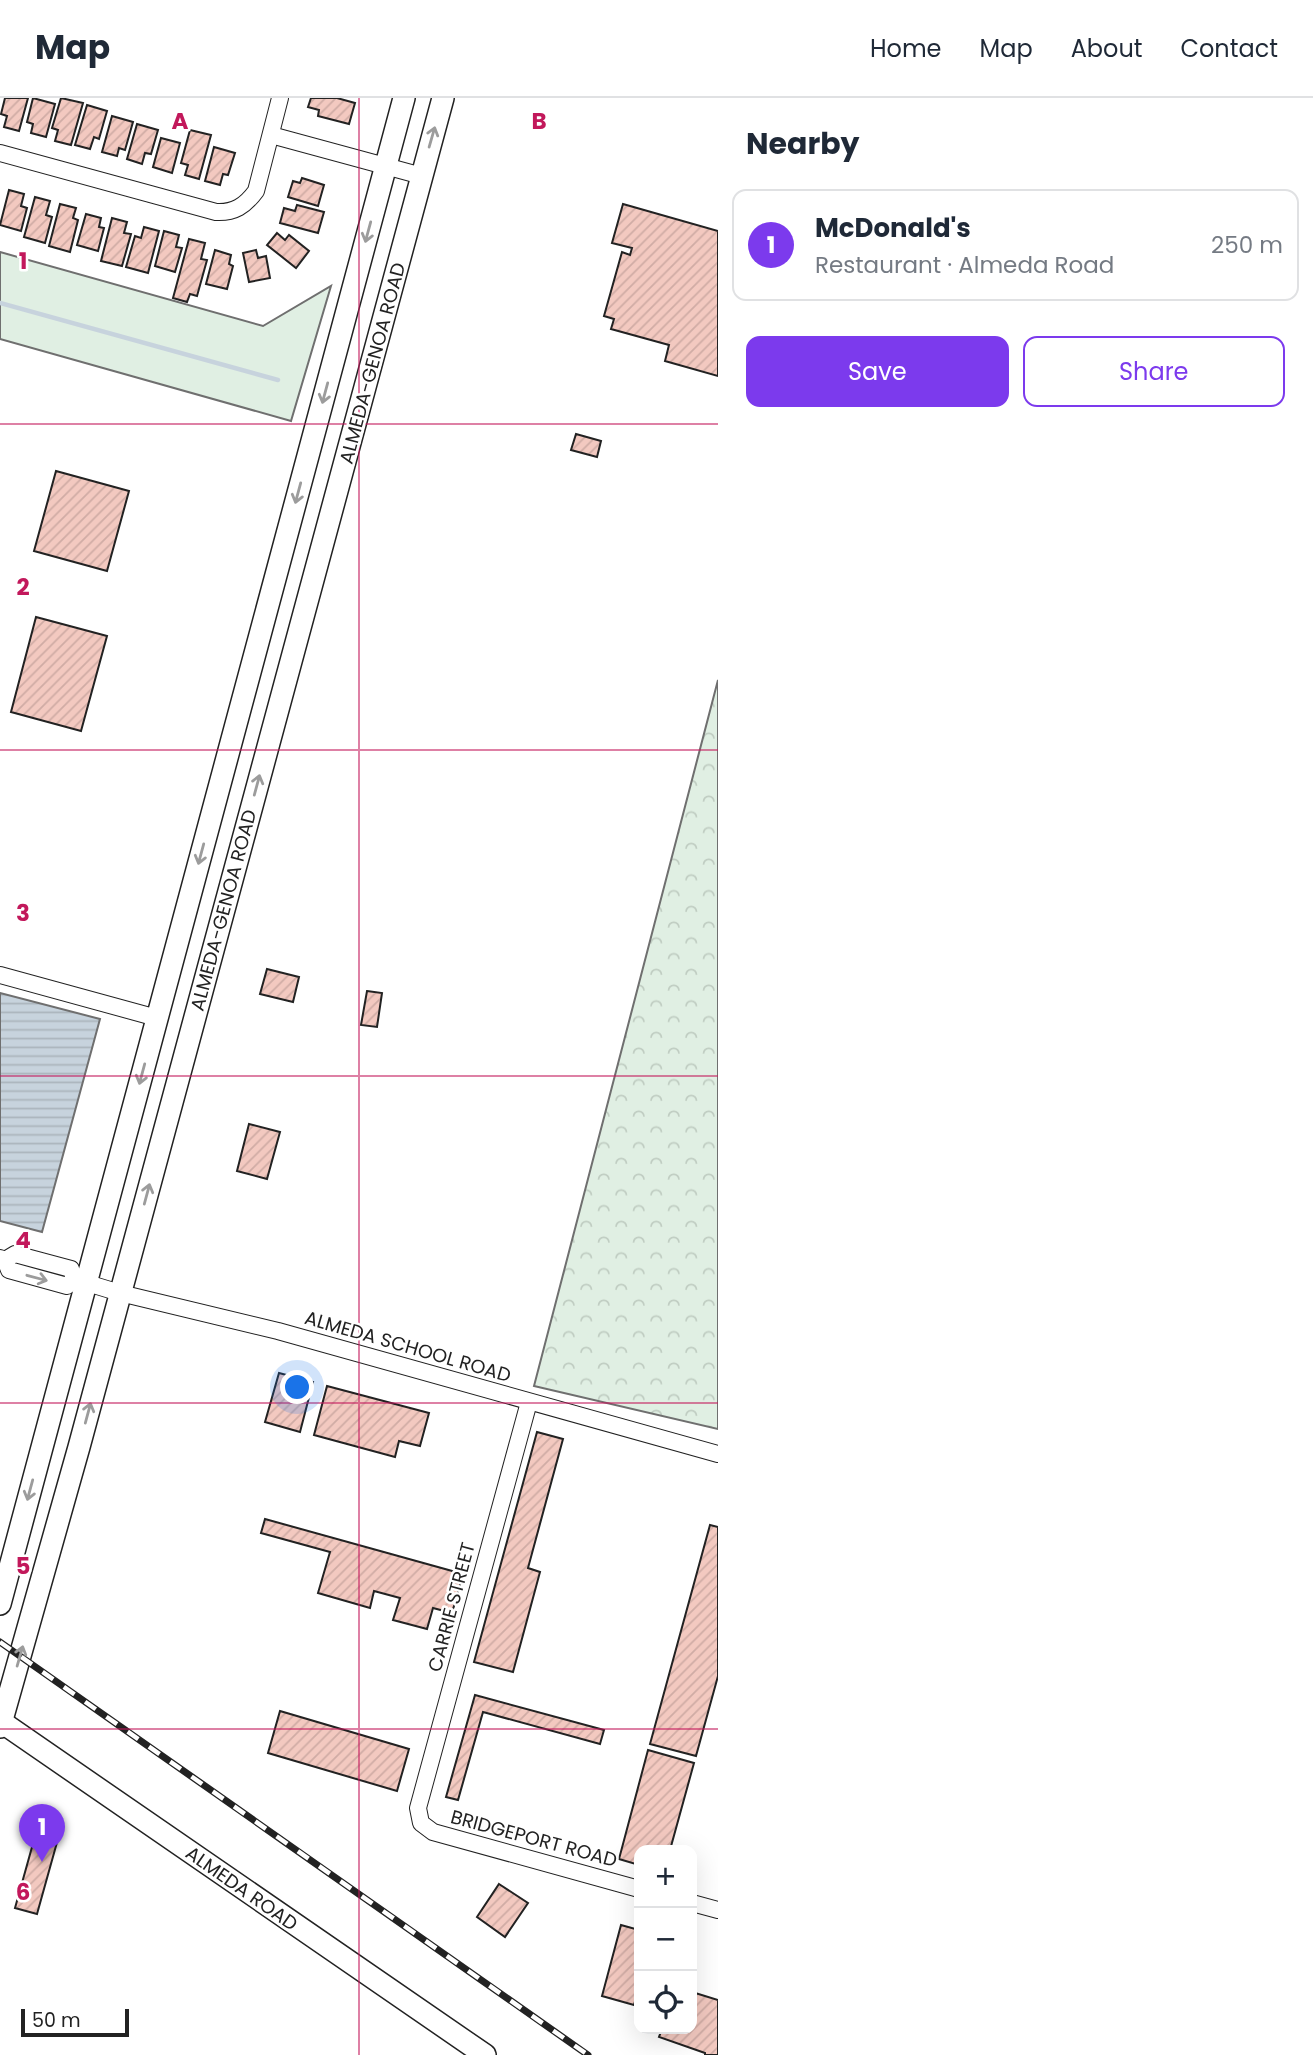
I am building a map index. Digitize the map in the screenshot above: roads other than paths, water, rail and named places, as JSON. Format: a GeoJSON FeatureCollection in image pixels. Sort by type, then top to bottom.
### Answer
{"type":"FeatureCollection","features":[{"type":"Feature","properties":{"kind":"main road","name":"ALMEDA-GENOA ROAD"},"geometry":{"type":"LineString","coordinates":[[0,1604],[44,1438],[80,1281],[157,1018],[404,98]]}},
{"type":"Feature","properties":{"kind":"main road","name":"ALMEDA-GENOA ROAD"},"geometry":{"type":"LineString","coordinates":[[0,1723],[79,1447],[443,98]]}},
{"type":"Feature","properties":{"kind":"main road"},"geometry":{"type":"LineString","coordinates":[[316,427],[352,437]]}},
{"type":"Feature","properties":{"kind":"main road"},"geometry":{"type":"LineString","coordinates":[[193,885],[228,893]]}},
{"type":"Feature","properties":{"kind":"main road"},"geometry":{"type":"LineString","coordinates":[[44,1438],[79,1447]]}},
{"type":"Feature","properties":{"kind":"main road","name":"ALMEDA ROAD"},"geometry":{"type":"LineString","coordinates":[[0,1723],[485,2055]]}},
{"type":"Feature","properties":{"kind":"street"},"geometry":{"type":"LineString","coordinates":[[0,153],[216,212],[229,213],[249,201],[256,191],[280,98]]}},
{"type":"Feature","properties":{"kind":"street"},"geometry":{"type":"LineString","coordinates":[[271,135],[422,176]]}},
{"type":"Feature","properties":{"kind":"street"},"geometry":{"type":"LineString","coordinates":[[0,975],[157,1018]]}},
{"type":"Feature","properties":{"kind":"street","name":"ALMEDA SCHOOL ROAD"},"geometry":{"type":"LineString","coordinates":[[2,1259],[15,1254],[71,1269],[80,1281],[120,1293],[278,1331],[718,1454]]}},
{"type":"Feature","properties":{"kind":"street","name":"CARRIE STREET"},"geometry":{"type":"LineString","coordinates":[[421,1823],[418,1808],[529,1402]]}},
{"type":"Feature","properties":{"kind":"street","name":"BRIDGEPORT ROAD"},"geometry":{"type":"LineString","coordinates":[[421,1823],[433,1832],[634,1888]]}},
{"type":"Feature","properties":{"kind":"street"},"geometry":{"type":"LineString","coordinates":[[697,1904],[718,1910]]}},
{"type":"Feature","properties":{"kind":"waterway"},"geometry":{"type":"LineString","coordinates":[[0,303],[278,380]]}},
{"type":"Feature","properties":{"kind":"railway"},"geometry":{"type":"LineString","coordinates":[[0,1642],[588,2055]]}},
{"type":"Feature","properties":{"kind":"place","name":"McDonald's"},"geometry":{"type":"Point","coordinates":[42,1862]}}]}
